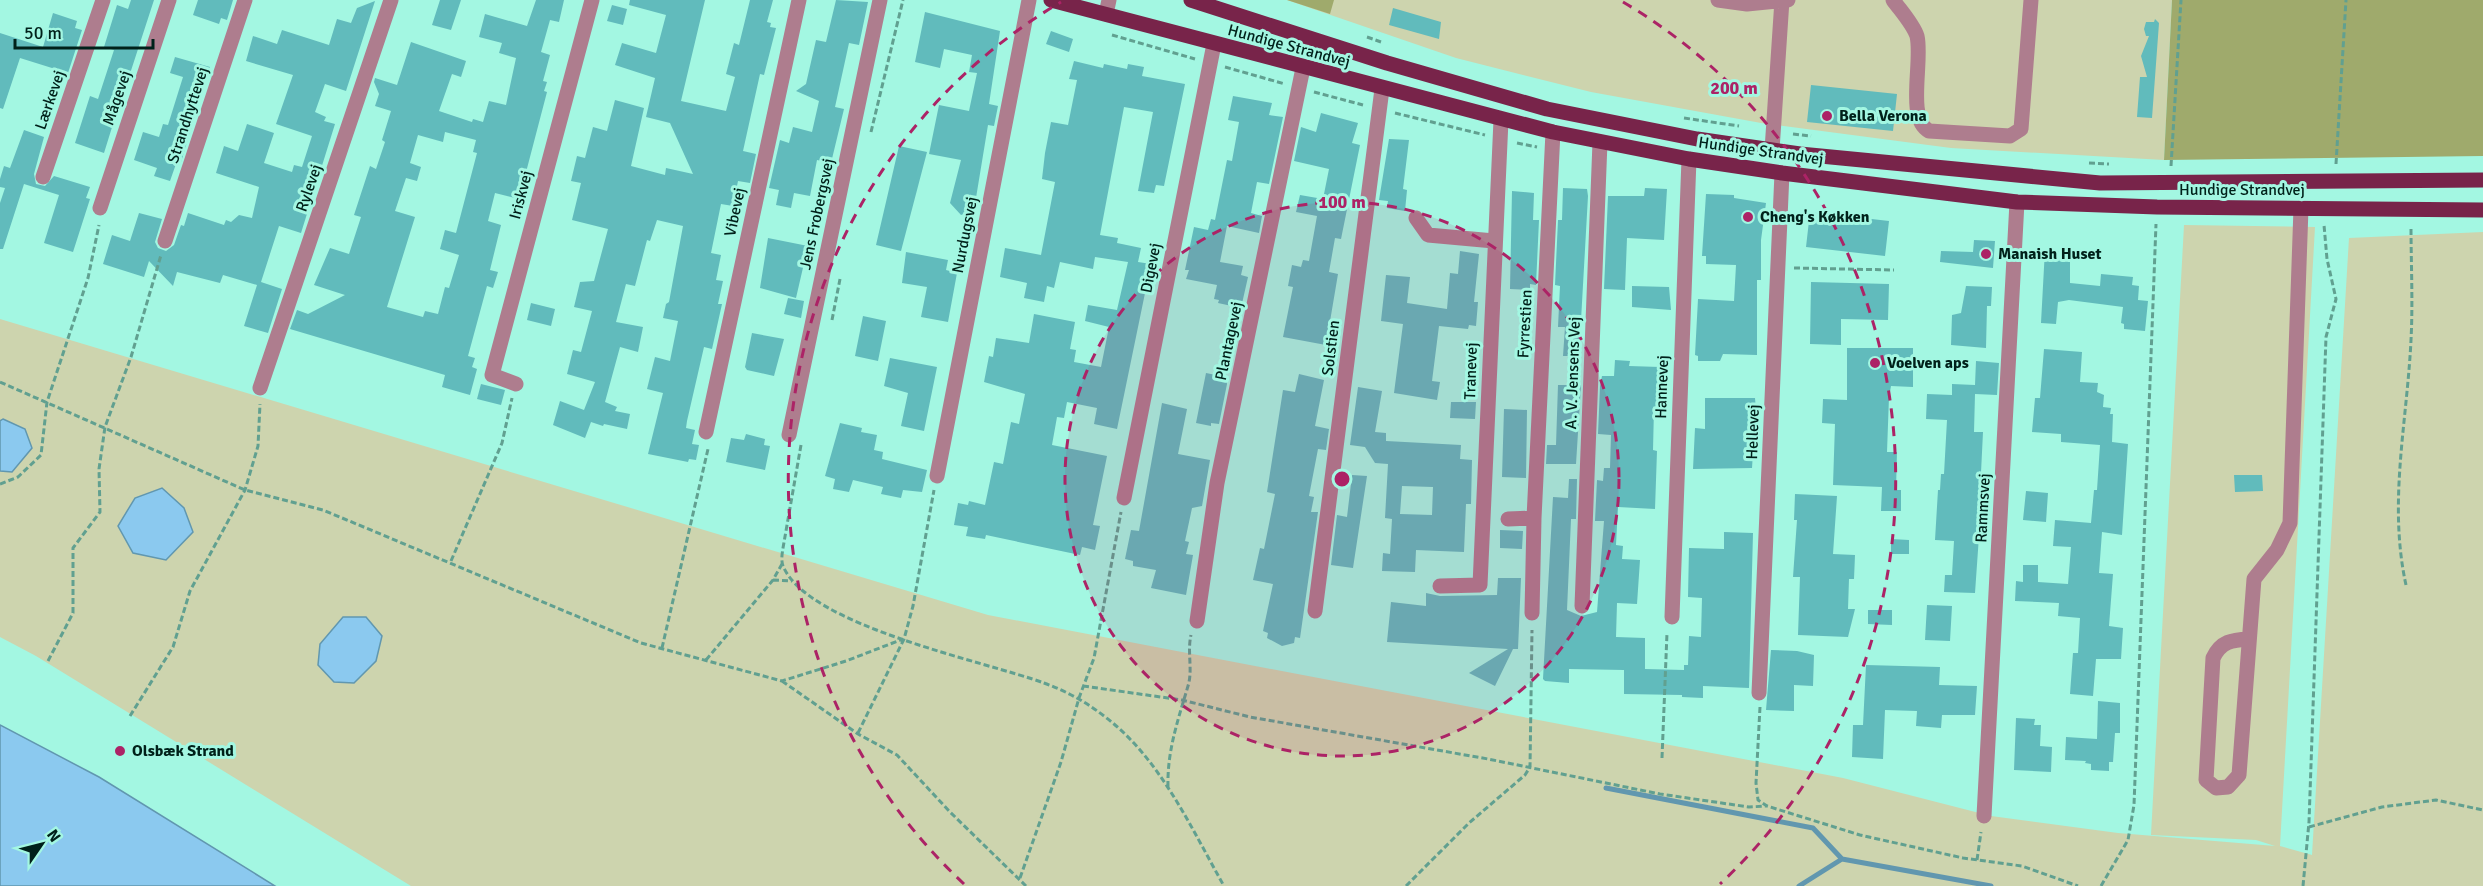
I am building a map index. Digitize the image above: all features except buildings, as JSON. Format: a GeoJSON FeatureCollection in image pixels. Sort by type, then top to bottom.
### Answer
{"type":"FeatureCollection","features":[{"type":"Feature","properties":{"kind":"main road","name":"Hundige Strandvej"},"geometry":{"type":"LineString","coordinates":[[1051,0],[1108,7],[1214,44],[1501,120],[1689,159],[1782,173],[2017,202],[2157,207],[2483,210]]}},
{"type":"Feature","properties":{"kind":"main road","name":"Hundige Strandvej"},"geometry":{"type":"LineString","coordinates":[[1191,0],[1387,63],[1547,109],[1697,139],[1772,150],[2100,183],[2170,175],[2336,181],[2483,180]]}},
{"type":"Feature","properties":{"kind":"street","name":"Lærkevej"},"geometry":{"type":"LineString","coordinates":[[43,177],[103,0]]}},
{"type":"Feature","properties":{"kind":"street","name":"Mågevej"},"geometry":{"type":"LineString","coordinates":[[99,208],[169,0]]}},
{"type":"Feature","properties":{"kind":"street","name":"Strandhyttevej"},"geometry":{"type":"LineString","coordinates":[[165,242],[245,0]]}},
{"type":"Feature","properties":{"kind":"street","name":"Rylevej"},"geometry":{"type":"LineString","coordinates":[[260,388],[391,0]]}},
{"type":"Feature","properties":{"kind":"street","name":"Iriskvej"},"geometry":{"type":"LineString","coordinates":[[516,384],[492,375],[592,0]]}},
{"type":"Feature","properties":{"kind":"street","name":"Vibevej"},"geometry":{"type":"LineString","coordinates":[[706,432],[799,0]]}},
{"type":"Feature","properties":{"kind":"street","name":"Jens Frobergsvej"},"geometry":{"type":"LineString","coordinates":[[789,435],[880,0]]}},
{"type":"Feature","properties":{"kind":"street","name":"Nurdugsvej"},"geometry":{"type":"LineString","coordinates":[[937,476],[1029,0]]}},
{"type":"Feature","properties":{"kind":"street"},"geometry":{"type":"LineString","coordinates":[[1718,0],[1747,4],[1784,1],[1772,150]]}},
{"type":"Feature","properties":{"kind":"street"},"geometry":{"type":"LineString","coordinates":[[1893,0],[1916,33],[1920,51],[1917,117],[1921,127],[1929,131],[2010,135],[2021,129],[2031,0]]}},
{"type":"Feature","properties":{"kind":"street","name":"Digevej"},"geometry":{"type":"LineString","coordinates":[[1124,498],[1214,44]]}},
{"type":"Feature","properties":{"kind":"street","name":"Plantagevej"},"geometry":{"type":"LineString","coordinates":[[1197,621],[1217,483],[1303,68]]}},
{"type":"Feature","properties":{"kind":"street","name":"Solstien"},"geometry":{"type":"LineString","coordinates":[[1315,611],[1382,89]]}},
{"type":"Feature","properties":{"kind":"street","name":"Tranevej"},"geometry":{"type":"LineString","coordinates":[[1440,586],[1479,585],[1501,120]]}},
{"type":"Feature","properties":{"kind":"street","name":"Fyrrestien"},"geometry":{"type":"LineString","coordinates":[[1532,613],[1534,518],[1553,132]]}},
{"type":"Feature","properties":{"kind":"street","name":"A. V. Jensens Vej"},"geometry":{"type":"LineString","coordinates":[[1582,606],[1600,142]]}},
{"type":"Feature","properties":{"kind":"street","name":"Hannevej"},"geometry":{"type":"LineString","coordinates":[[1672,617],[1689,159]]}},
{"type":"Feature","properties":{"kind":"street","name":"Hellevej"},"geometry":{"type":"LineString","coordinates":[[1760,693],[1782,173]]}},
{"type":"Feature","properties":{"kind":"street","name":"Rammsvej"},"geometry":{"type":"LineString","coordinates":[[1984,816],[2017,202]]}},
{"type":"Feature","properties":{"kind":"street"},"geometry":{"type":"LineString","coordinates":[[2249,639],[2230,640],[2218,647],[2213,658],[2206,780],[2216,788],[2228,787],[2239,775],[2254,579],[2277,550],[2290,523],[2301,208]]}},
{"type":"Feature","properties":{"kind":"street"},"geometry":{"type":"LineString","coordinates":[[1416,218],[1428,236],[1494,241]]}},
{"type":"Feature","properties":{"kind":"street"},"geometry":{"type":"LineString","coordinates":[[1508,519],[1534,518]]}},
{"type":"Feature","properties":{"kind":"path"},"geometry":{"type":"LineString","coordinates":[[2170,175],[2181,0]]}},
{"type":"Feature","properties":{"kind":"path"},"geometry":{"type":"LineString","coordinates":[[2336,181],[2346,0]]}},
{"type":"Feature","properties":{"kind":"path"},"geometry":{"type":"LineString","coordinates":[[1364,36],[1382,42]]}},
{"type":"Feature","properties":{"kind":"path"},"geometry":{"type":"LineString","coordinates":[[1122,39],[1210,63]]}},
{"type":"Feature","properties":{"kind":"path"},"geometry":{"type":"LineString","coordinates":[[1679,117],[1742,127]]}},
{"type":"Feature","properties":{"kind":"path"},"geometry":{"type":"LineString","coordinates":[[1773,132],[1818,137]]}},
{"type":"Feature","properties":{"kind":"path"},"geometry":{"type":"LineString","coordinates":[[2085,163],[2115,165]]}},
{"type":"Feature","properties":{"kind":"path"},"geometry":{"type":"LineString","coordinates":[[2162,167],[2170,175]]}},
{"type":"Feature","properties":{"kind":"path"},"geometry":{"type":"LineString","coordinates":[[2101,886],[2128,840],[2134,805],[2157,207]]}},
{"type":"Feature","properties":{"kind":"path"},"geometry":{"type":"LineString","coordinates":[[0,484],[18,477],[41,454],[47,402],[88,278],[99,230],[99,208]]}},
{"type":"Feature","properties":{"kind":"path"},"geometry":{"type":"LineString","coordinates":[[2303,886],[2309,827],[2326,337],[2336,299],[2327,259],[2323,208]]}},
{"type":"Feature","properties":{"kind":"path"},"geometry":{"type":"LineString","coordinates":[[2406,585],[2398,550],[2398,498],[2411,339],[2411,209]]}},
{"type":"Feature","properties":{"kind":"path"},"geometry":{"type":"LineString","coordinates":[[48,661],[73,613],[73,548],[100,512],[99,469],[105,426],[131,357],[165,242]]}},
{"type":"Feature","properties":{"kind":"path"},"geometry":{"type":"LineString","coordinates":[[1777,267],[1894,270]]}},
{"type":"Feature","properties":{"kind":"path"},"geometry":{"type":"LineString","coordinates":[[0,382],[105,426],[245,490],[323,510],[451,561],[641,643],[782,681],[858,734],[897,755],[950,812],[1026,886]]}},
{"type":"Feature","properties":{"kind":"path"},"geometry":{"type":"LineString","coordinates":[[451,561],[502,443],[516,384]]}},
{"type":"Feature","properties":{"kind":"path"},"geometry":{"type":"LineString","coordinates":[[130,716],[173,647],[190,591],[245,490],[258,446],[260,388]]}},
{"type":"Feature","properties":{"kind":"path"},"geometry":{"type":"LineString","coordinates":[[662,648],[710,444],[706,432]]}},
{"type":"Feature","properties":{"kind":"path"},"geometry":{"type":"LineString","coordinates":[[858,734],[904,639],[913,606],[937,476]]}},
{"type":"Feature","properties":{"kind":"path"},"geometry":{"type":"LineString","coordinates":[[1020,878],[1061,762],[1083,686],[1094,658],[1124,498]]}},
{"type":"Feature","properties":{"kind":"path"},"geometry":{"type":"LineString","coordinates":[[706,660],[773,580],[782,564]]}},
{"type":"Feature","properties":{"kind":"path"},"geometry":{"type":"LineString","coordinates":[[773,580],[792,581]]}},
{"type":"Feature","properties":{"kind":"path"},"geometry":{"type":"LineString","coordinates":[[1406,886],[1469,823],[1525,775],[1530,767],[1532,613]]}},
{"type":"Feature","properties":{"kind":"path"},"geometry":{"type":"LineString","coordinates":[[1662,758],[1667,633],[1672,617]]}},
{"type":"Feature","properties":{"kind":"path"},"geometry":{"type":"LineString","coordinates":[[1168,788],[1171,747],[1190,676],[1188,645],[1197,621]]}},
{"type":"Feature","properties":{"kind":"path"},"geometry":{"type":"LineString","coordinates":[[782,681],[846,661],[904,639]]}},
{"type":"Feature","properties":{"kind":"path"},"geometry":{"type":"LineString","coordinates":[[1083,686],[1182,700],[1250,717],[1530,767],[1660,794],[1749,807],[1767,806]]}},
{"type":"Feature","properties":{"kind":"path"},"geometry":{"type":"LineString","coordinates":[[1760,693],[1761,728],[1756,783],[1758,800],[1767,806],[1860,835],[1977,860],[2022,866],[2078,886]]}},
{"type":"Feature","properties":{"kind":"path"},"geometry":{"type":"LineString","coordinates":[[2309,827],[2382,807],[2436,800],[2483,810]]}},
{"type":"Feature","properties":{"kind":"path"},"geometry":{"type":"LineString","coordinates":[[1977,860],[1984,816]]}},
{"type":"Feature","properties":{"kind":"green space"},"geometry":{"type":"Polygon","coordinates":[[[1287,0],[2172,0],[2164,160],[1951,148],[1761,123],[1591,92],[1456,58],[1287,0]]]}},
{"type":"Feature","properties":{"kind":"green space"},"geometry":{"type":"Polygon","coordinates":[[[1287,0],[1334,0],[1330,14],[1287,0]]]}},
{"type":"Feature","properties":{"kind":"green space"},"geometry":{"type":"Polygon","coordinates":[[[2172,0],[2483,0],[2483,156],[2164,160],[2172,0]]]}},
{"type":"Feature","properties":{"kind":"green space"},"geometry":{"type":"Polygon","coordinates":[[[2184,225],[2315,227],[2280,846],[2312,855],[2349,238],[2483,232],[2483,886],[411,886],[36,656],[0,637],[0,319],[988,615],[1843,778],[1991,816],[2118,833],[2275,846],[2256,840],[2151,835],[2184,225]]]}},
{"type":"Feature","properties":{"kind":"water"},"geometry":{"type":"Polygon","coordinates":[[[3,419],[25,429],[32,448],[12,472],[0,471],[0,421],[3,419]]]}},
{"type":"Feature","properties":{"kind":"water"},"geometry":{"type":"Polygon","coordinates":[[[162,488],[184,508],[193,532],[166,560],[133,553],[118,526],[135,498],[162,488]]]}},
{"type":"Feature","properties":{"kind":"water"},"geometry":{"type":"Polygon","coordinates":[[[343,617],[366,617],[382,636],[376,661],[354,683],[334,682],[318,665],[320,644],[343,617]]]}},
{"type":"Feature","properties":{"kind":"water"},"geometry":{"type":"Polygon","coordinates":[[[0,725],[99,777],[275,886],[0,886],[0,725]]]}},
{"type":"Feature","properties":{"kind":"waterway"},"geometry":{"type":"LineString","coordinates":[[1606,788],[1813,828],[1842,859]]}},
{"type":"Feature","properties":{"kind":"waterway"},"geometry":{"type":"LineString","coordinates":[[1799,886],[1842,859],[1991,886]]}},
{"type":"Feature","properties":{"kind":"place","name":"Bella Verona"},"geometry":{"type":"Point","coordinates":[1827,116]}},
{"type":"Feature","properties":{"kind":"place","name":"Cheng's Køkken"},"geometry":{"type":"Point","coordinates":[1748,217]}},
{"type":"Feature","properties":{"kind":"place","name":"Manaish Huset"},"geometry":{"type":"Point","coordinates":[1986,254]}},
{"type":"Feature","properties":{"kind":"place","name":"Voelven aps"},"geometry":{"type":"Point","coordinates":[1875,363]}},
{"type":"Feature","properties":{"kind":"place","name":"Olsbæk Strand"},"geometry":{"type":"Point","coordinates":[120,751]}}]}
